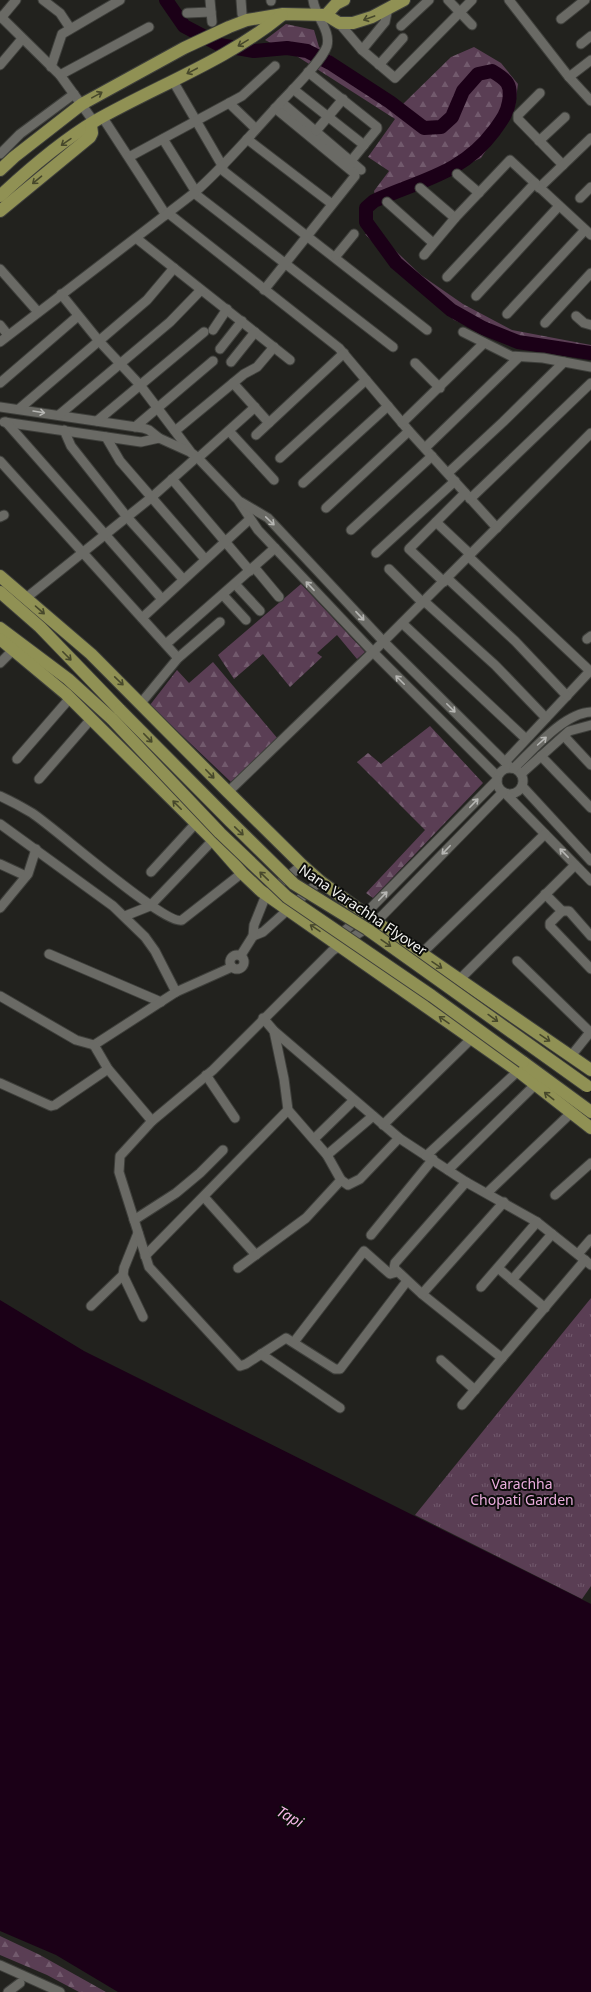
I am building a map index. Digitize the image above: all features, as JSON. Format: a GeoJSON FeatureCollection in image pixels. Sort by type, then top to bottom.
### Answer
{"type":"FeatureCollection","features":[{"type":"Feature","properties":{"kind":"main road"},"geometry":{"type":"LineString","coordinates":[[322,15],[336,4],[344,0]]}},
{"type":"Feature","properties":{"kind":"main road"},"geometry":{"type":"LineString","coordinates":[[0,170],[14,156],[82,104],[184,48],[247,20],[283,14],[322,15],[340,23],[353,23],[372,17],[404,0]]}},
{"type":"Feature","properties":{"kind":"main road"},"geometry":{"type":"LineString","coordinates":[[0,196],[30,168],[96,121],[226,53],[259,34],[283,14]]}},
{"type":"Feature","properties":{"kind":"main road"},"geometry":{"type":"LineString","coordinates":[[0,211],[90,137],[96,121]]}},
{"type":"Feature","properties":{"kind":"main road"},"geometry":{"type":"LineString","coordinates":[[0,576],[91,654],[228,792],[320,881],[421,954],[591,1070]]}},
{"type":"Feature","properties":{"kind":"main road","name":"Nana Varachha Flyover"},"geometry":{"type":"LineString","coordinates":[[0,592],[40,627],[106,696],[294,884],[367,929],[589,1087]]}},
{"type":"Feature","properties":{"kind":"main road"},"geometry":{"type":"LineString","coordinates":[[40,627],[64,631]]}},
{"type":"Feature","properties":{"kind":"main road"},"geometry":{"type":"LineString","coordinates":[[0,628],[68,679],[112,719],[220,833],[287,897],[432,996],[539,1081],[571,1113],[591,1128]]}},
{"type":"Feature","properties":{"kind":"main road"},"geometry":{"type":"LineString","coordinates":[[0,639],[70,698],[92,719],[213,840],[242,873],[266,895],[336,946],[471,1039],[520,1066]]}},
{"type":"Feature","properties":{"kind":"main road"},"geometry":{"type":"LineString","coordinates":[[35,654],[42,674]]}},
{"type":"Feature","properties":{"kind":"main road"},"geometry":{"type":"LineString","coordinates":[[91,654],[106,696]]}},
{"type":"Feature","properties":{"kind":"main road"},"geometry":{"type":"LineString","coordinates":[[42,674],[68,679]]}},
{"type":"Feature","properties":{"kind":"main road"},"geometry":{"type":"LineString","coordinates":[[539,1081],[591,1112]]}},
{"type":"Feature","properties":{"kind":"street"},"geometry":{"type":"LineString","coordinates":[[16,0],[1,17],[60,76],[96,121],[129,157],[167,214],[334,343],[409,431],[496,528]]}},
{"type":"Feature","properties":{"kind":"street"},"geometry":{"type":"LineString","coordinates":[[43,0],[60,13],[70,28]]}},
{"type":"Feature","properties":{"kind":"street"},"geometry":{"type":"LineString","coordinates":[[51,67],[61,36],[70,28],[120,0]]}},
{"type":"Feature","properties":{"kind":"street"},"geometry":{"type":"LineString","coordinates":[[210,0],[212,22]]}},
{"type":"Feature","properties":{"kind":"street"},"geometry":{"type":"LineString","coordinates":[[241,0],[242,14]]}},
{"type":"Feature","properties":{"kind":"street"},"geometry":{"type":"LineString","coordinates":[[0,342],[195,193],[222,168],[310,71],[326,46],[327,32],[322,15],[313,0]]}},
{"type":"Feature","properties":{"kind":"street"},"geometry":{"type":"LineString","coordinates":[[401,26],[429,0]]}},
{"type":"Feature","properties":{"kind":"street"},"geometry":{"type":"LineString","coordinates":[[448,0],[472,26]]}},
{"type":"Feature","properties":{"kind":"street"},"geometry":{"type":"LineString","coordinates":[[340,23],[362,50],[393,78],[397,78],[472,0]]}},
{"type":"Feature","properties":{"kind":"street"},"geometry":{"type":"LineString","coordinates":[[509,0],[569,77],[591,101]]}},
{"type":"Feature","properties":{"kind":"street"},"geometry":{"type":"LineString","coordinates":[[561,19],[586,0]]}},
{"type":"Feature","properties":{"kind":"street"},"geometry":{"type":"LineString","coordinates":[[362,50],[385,22],[388,8]]}},
{"type":"Feature","properties":{"kind":"street"},"geometry":{"type":"LineString","coordinates":[[187,13],[211,12]]}},
{"type":"Feature","properties":{"kind":"street"},"geometry":{"type":"LineString","coordinates":[[60,76],[149,27]]}},
{"type":"Feature","properties":{"kind":"street"},"geometry":{"type":"LineString","coordinates":[[581,44],[591,36]]}},
{"type":"Feature","properties":{"kind":"street"},"geometry":{"type":"LineString","coordinates":[[379,65],[403,38]]}},
{"type":"Feature","properties":{"kind":"street"},"geometry":{"type":"LineString","coordinates":[[0,65],[22,39]]}},
{"type":"Feature","properties":{"kind":"street"},"geometry":{"type":"LineString","coordinates":[[569,77],[591,60]]}},
{"type":"Feature","properties":{"kind":"street"},"geometry":{"type":"LineString","coordinates":[[129,157],[229,103],[248,91],[275,66]]}},
{"type":"Feature","properties":{"kind":"street"},"geometry":{"type":"LineString","coordinates":[[310,71],[377,127],[352,161]]}},
{"type":"Feature","properties":{"kind":"street"},"geometry":{"type":"LineString","coordinates":[[173,81],[222,168],[336,256],[427,330]]}},
{"type":"Feature","properties":{"kind":"street"},"geometry":{"type":"LineString","coordinates":[[294,88],[364,145]]}},
{"type":"Feature","properties":{"kind":"street"},"geometry":{"type":"LineString","coordinates":[[540,93],[518,115],[518,119],[563,165]]}},
{"type":"Feature","properties":{"kind":"street"},"geometry":{"type":"LineString","coordinates":[[0,154],[20,134],[74,94]]}},
{"type":"Feature","properties":{"kind":"street"},"geometry":{"type":"LineString","coordinates":[[316,131],[343,99]]}},
{"type":"Feature","properties":{"kind":"street"},"geometry":{"type":"LineString","coordinates":[[229,103],[256,129]]}},
{"type":"Feature","properties":{"kind":"street"},"geometry":{"type":"LineString","coordinates":[[278,105],[316,131],[361,170]]}},
{"type":"Feature","properties":{"kind":"street"},"geometry":{"type":"LineString","coordinates":[[264,290],[355,175],[278,105]]}},
{"type":"Feature","properties":{"kind":"street"},"geometry":{"type":"LineString","coordinates":[[539,141],[565,117]]}},
{"type":"Feature","properties":{"kind":"street"},"geometry":{"type":"LineString","coordinates":[[447,277],[537,186],[563,165],[591,138]]}},
{"type":"Feature","properties":{"kind":"street"},"geometry":{"type":"LineString","coordinates":[[163,139],[195,193],[285,265],[393,347]]}},
{"type":"Feature","properties":{"kind":"street"},"geometry":{"type":"LineString","coordinates":[[247,139],[332,204]]}},
{"type":"Feature","properties":{"kind":"street"},"geometry":{"type":"LineString","coordinates":[[424,255],[455,218],[510,160],[588,232],[507,314]]}},
{"type":"Feature","properties":{"kind":"street"},"geometry":{"type":"LineString","coordinates":[[457,174],[479,193]]}},
{"type":"Feature","properties":{"kind":"street"},"geometry":{"type":"LineString","coordinates":[[420,188],[455,218]]}},
{"type":"Feature","properties":{"kind":"street"},"geometry":{"type":"LineString","coordinates":[[580,198],[590,189]]}},
{"type":"Feature","properties":{"kind":"street"},"geometry":{"type":"LineString","coordinates":[[386,202],[433,243]]}},
{"type":"Feature","properties":{"kind":"street"},"geometry":{"type":"LineString","coordinates":[[476,296],[559,206]]}},
{"type":"Feature","properties":{"kind":"street"},"geometry":{"type":"LineString","coordinates":[[336,256],[354,234]]}},
{"type":"Feature","properties":{"kind":"street"},"geometry":{"type":"LineString","coordinates":[[136,238],[290,360]]}},
{"type":"Feature","properties":{"kind":"street"},"geometry":{"type":"LineString","coordinates":[[7,422],[18,409],[147,300],[174,268]]}},
{"type":"Feature","properties":{"kind":"street"},"geometry":{"type":"LineString","coordinates":[[0,269],[38,312]]}},
{"type":"Feature","properties":{"kind":"street"},"geometry":{"type":"LineString","coordinates":[[546,322],[591,273]]}},
{"type":"Feature","properties":{"kind":"street"},"geometry":{"type":"LineString","coordinates":[[59,415],[170,322],[201,290]]}},
{"type":"Feature","properties":{"kind":"street"},"geometry":{"type":"LineString","coordinates":[[61,294],[99,341],[140,385],[195,456],[238,500],[250,519],[275,548],[373,652],[497,778],[498,787],[591,881]]}},
{"type":"Feature","properties":{"kind":"street"},"geometry":{"type":"LineString","coordinates":[[97,421],[208,331],[227,309]]}},
{"type":"Feature","properties":{"kind":"street"},"geometry":{"type":"LineString","coordinates":[[0,383],[78,316]]}},
{"type":"Feature","properties":{"kind":"street"},"geometry":{"type":"LineString","coordinates":[[576,316],[590,324]]}},
{"type":"Feature","properties":{"kind":"street"},"geometry":{"type":"LineString","coordinates":[[220,349],[242,321]]}},
{"type":"Feature","properties":{"kind":"street"},"geometry":{"type":"LineString","coordinates":[[0,325],[8,335]]}},
{"type":"Feature","properties":{"kind":"street"},"geometry":{"type":"LineString","coordinates":[[232,362],[255,332]]}},
{"type":"Feature","properties":{"kind":"street"},"geometry":{"type":"LineString","coordinates":[[463,332],[508,355],[518,358],[543,358],[591,368]]}},
{"type":"Feature","properties":{"kind":"street"},"geometry":{"type":"LineString","coordinates":[[402,423],[440,388],[484,343]]}},
{"type":"Feature","properties":{"kind":"street"},"geometry":{"type":"LineString","coordinates":[[175,431],[244,374],[257,368],[274,347]]}},
{"type":"Feature","properties":{"kind":"street"},"geometry":{"type":"LineString","coordinates":[[256,435],[344,353]]}},
{"type":"Feature","properties":{"kind":"street"},"geometry":{"type":"LineString","coordinates":[[425,448],[518,358]]}},
{"type":"Feature","properties":{"kind":"street"},"geometry":{"type":"LineString","coordinates":[[135,427],[213,361]]}},
{"type":"Feature","properties":{"kind":"street"},"geometry":{"type":"LineString","coordinates":[[415,362],[440,388]]}},
{"type":"Feature","properties":{"kind":"street"},"geometry":{"type":"LineString","coordinates":[[448,473],[564,362]]}},
{"type":"Feature","properties":{"kind":"street"},"geometry":{"type":"LineString","coordinates":[[280,458],[366,380]]}},
{"type":"Feature","properties":{"kind":"street"},"geometry":{"type":"LineString","coordinates":[[233,383],[269,424]]}},
{"type":"Feature","properties":{"kind":"street"},"geometry":{"type":"LineString","coordinates":[[567,696],[515,641],[409,549],[436,522],[468,496],[591,383]]}},
{"type":"Feature","properties":{"kind":"street"},"geometry":{"type":"LineString","coordinates":[[303,483],[388,406]]}},
{"type":"Feature","properties":{"kind":"street"},"geometry":{"type":"LineString","coordinates":[[0,407],[149,430],[158,438],[195,456]]}},
{"type":"Feature","properties":{"kind":"street"},"geometry":{"type":"LineString","coordinates":[[26,598],[152,497],[195,456],[229,431],[254,407]]}},
{"type":"Feature","properties":{"kind":"street"},"geometry":{"type":"LineString","coordinates":[[7,422],[141,442],[158,438]]}},
{"type":"Feature","properties":{"kind":"street"},"geometry":{"type":"LineString","coordinates":[[7,422],[162,599]]}},
{"type":"Feature","properties":{"kind":"street"},"geometry":{"type":"LineString","coordinates":[[64,430],[71,446],[127,517],[183,579]]}},
{"type":"Feature","properties":{"kind":"street"},"geometry":{"type":"LineString","coordinates":[[229,431],[274,480]]}},
{"type":"Feature","properties":{"kind":"street"},"geometry":{"type":"LineString","coordinates":[[326,508],[409,431]]}},
{"type":"Feature","properties":{"kind":"street"},"geometry":{"type":"LineString","coordinates":[[228,792],[384,642],[591,433]]}},
{"type":"Feature","properties":{"kind":"street"},"geometry":{"type":"LineString","coordinates":[[106,437],[120,461],[206,559]]}},
{"type":"Feature","properties":{"kind":"street"},"geometry":{"type":"LineString","coordinates":[[351,530],[432,456]]}},
{"type":"Feature","properties":{"kind":"street"},"geometry":{"type":"LineString","coordinates":[[0,461],[178,658]]}},
{"type":"Feature","properties":{"kind":"street"},"geometry":{"type":"LineString","coordinates":[[172,479],[225,542],[279,597]]}},
{"type":"Feature","properties":{"kind":"street"},"geometry":{"type":"LineString","coordinates":[[376,553],[455,481]]}},
{"type":"Feature","properties":{"kind":"street"},"geometry":{"type":"LineString","coordinates":[[238,500],[268,518],[384,642],[513,768],[522,786],[591,861]]}},
{"type":"Feature","properties":{"kind":"street"},"geometry":{"type":"LineString","coordinates":[[142,618],[250,519]]}},
{"type":"Feature","properties":{"kind":"street"},"geometry":{"type":"LineString","coordinates":[[436,522],[590,669],[590,677],[567,696],[526,739],[513,768]]}},
{"type":"Feature","properties":{"kind":"street"},"geometry":{"type":"LineString","coordinates":[[166,644],[275,548]]}},
{"type":"Feature","properties":{"kind":"street"},"geometry":{"type":"LineString","coordinates":[[389,569],[423,602],[495,665],[546,718]]}},
{"type":"Feature","properties":{"kind":"street"},"geometry":{"type":"LineString","coordinates":[[235,584],[260,612]]}},
{"type":"Feature","properties":{"kind":"street"},"geometry":{"type":"LineString","coordinates":[[223,595],[246,620]]}},
{"type":"Feature","properties":{"kind":"street"},"geometry":{"type":"LineString","coordinates":[[141,703],[178,658],[220,622]]}},
{"type":"Feature","properties":{"kind":"street"},"geometry":{"type":"LineString","coordinates":[[402,623],[526,739]]}},
{"type":"Feature","properties":{"kind":"street"},"geometry":{"type":"LineString","coordinates":[[0,663],[13,650]]}},
{"type":"Feature","properties":{"kind":"street"},"geometry":{"type":"LineString","coordinates":[[17,759],[70,698]]}},
{"type":"Feature","properties":{"kind":"street"},"geometry":{"type":"LineString","coordinates":[[513,768],[564,722],[578,714],[591,712]]}},
{"type":"Feature","properties":{"kind":"street"},"geometry":{"type":"LineString","coordinates":[[39,779],[92,719]]}},
{"type":"Feature","properties":{"kind":"street"},"geometry":{"type":"LineString","coordinates":[[407,1281],[340,1368],[335,1369],[294,1342],[284,1338],[246,1364],[236,1364],[152,1272],[145,1256],[119,1172],[120,1156],[152,1121],[206,1075],[300,985],[365,914],[497,778],[502,770],[513,768],[541,756],[569,731],[591,725]]}},
{"type":"Feature","properties":{"kind":"street"},"geometry":{"type":"LineString","coordinates":[[564,736],[591,765]]}},
{"type":"Feature","properties":{"kind":"street"},"geometry":{"type":"LineString","coordinates":[[541,756],[591,808]]}},
{"type":"Feature","properties":{"kind":"street"},"geometry":{"type":"LineString","coordinates":[[336,946],[376,922],[505,793],[516,792],[522,786]]}},
{"type":"Feature","properties":{"kind":"street"},"geometry":{"type":"LineString","coordinates":[[0,796],[33,814],[150,906],[179,921],[242,873]]}},
{"type":"Feature","properties":{"kind":"street"},"geometry":{"type":"LineString","coordinates":[[151,872],[196,823]]}},
{"type":"Feature","properties":{"kind":"street"},"geometry":{"type":"LineString","coordinates":[[0,824],[36,849],[125,916],[155,951],[176,992]]}},
{"type":"Feature","properties":{"kind":"street"},"geometry":{"type":"LineString","coordinates":[[421,954],[545,834]]}},
{"type":"Feature","properties":{"kind":"street"},"geometry":{"type":"LineString","coordinates":[[125,916],[150,906],[213,840]]}},
{"type":"Feature","properties":{"kind":"street"},"geometry":{"type":"LineString","coordinates":[[0,908],[26,876],[36,849]]}},
{"type":"Feature","properties":{"kind":"street"},"geometry":{"type":"LineString","coordinates":[[459,980],[575,864]]}},
{"type":"Feature","properties":{"kind":"street"},"geometry":{"type":"LineString","coordinates":[[94,1045],[176,992],[232,967],[238,970],[242,968],[244,958],[240,955],[253,936],[254,925],[266,895],[302,865]]}},
{"type":"Feature","properties":{"kind":"street"},"geometry":{"type":"LineString","coordinates":[[2,867],[26,876]]}},
{"type":"Feature","properties":{"kind":"street"},"geometry":{"type":"LineString","coordinates":[[253,936],[263,932],[320,881]]}},
{"type":"Feature","properties":{"kind":"street"},"geometry":{"type":"LineString","coordinates":[[545,894],[562,911],[569,911],[591,936]]}},
{"type":"Feature","properties":{"kind":"street"},"geometry":{"type":"LineString","coordinates":[[562,911],[550,926],[591,969]]}},
{"type":"Feature","properties":{"kind":"street"},"geometry":{"type":"LineString","coordinates":[[49,954],[161,1002]]}},
{"type":"Feature","properties":{"kind":"street"},"geometry":{"type":"LineString","coordinates":[[517,961],[590,1031],[571,1056]]}},
{"type":"Feature","properties":{"kind":"street"},"geometry":{"type":"LineString","coordinates":[[0,996],[76,1040],[94,1045],[108,1070],[152,1121]]}},
{"type":"Feature","properties":{"kind":"street"},"geometry":{"type":"LineString","coordinates":[[264,1018],[274,1031],[400,1138],[466,1182],[504,1202],[536,1222],[584,1260]]}},
{"type":"Feature","properties":{"kind":"street"},"geometry":{"type":"LineString","coordinates":[[274,1031],[284,1079],[288,1110],[327,1155],[341,1180],[348,1185],[360,1179],[400,1138]]}},
{"type":"Feature","properties":{"kind":"street"},"geometry":{"type":"LineString","coordinates":[[383,1125],[471,1039]]}},
{"type":"Feature","properties":{"kind":"street"},"geometry":{"type":"LineString","coordinates":[[371,1234],[430,1158],[520,1066]]}},
{"type":"Feature","properties":{"kind":"street"},"geometry":{"type":"LineString","coordinates":[[0,1083],[51,1106],[55,1105],[108,1070]]}},
{"type":"Feature","properties":{"kind":"street"},"geometry":{"type":"LineString","coordinates":[[206,1075],[235,1118]]}},
{"type":"Feature","properties":{"kind":"street"},"geometry":{"type":"LineString","coordinates":[[448,1170],[539,1081]]}},
{"type":"Feature","properties":{"kind":"street"},"geometry":{"type":"LineString","coordinates":[[314,1139],[354,1100]]}},
{"type":"Feature","properties":{"kind":"street"},"geometry":{"type":"LineString","coordinates":[[145,1256],[288,1110]]}},
{"type":"Feature","properties":{"kind":"street"},"geometry":{"type":"LineString","coordinates":[[487,1193],[571,1113]]}},
{"type":"Feature","properties":{"kind":"street"},"geometry":{"type":"LineString","coordinates":[[327,1155],[373,1116]]}},
{"type":"Feature","properties":{"kind":"street"},"geometry":{"type":"LineString","coordinates":[[134,1220],[176,1193],[200,1173],[223,1150]]}},
{"type":"Feature","properties":{"kind":"street"},"geometry":{"type":"LineString","coordinates":[[555,1195],[591,1162]]}},
{"type":"Feature","properties":{"kind":"street"},"geometry":{"type":"LineString","coordinates":[[238,1268],[306,1218],[341,1180]]}},
{"type":"Feature","properties":{"kind":"street"},"geometry":{"type":"LineString","coordinates":[[466,1182],[395,1263],[394,1268],[422,1294],[502,1358]]}},
{"type":"Feature","properties":{"kind":"street"},"geometry":{"type":"LineString","coordinates":[[204,1196],[256,1255]]}},
{"type":"Feature","properties":{"kind":"street"},"geometry":{"type":"LineString","coordinates":[[422,1294],[504,1202]]}},
{"type":"Feature","properties":{"kind":"street"},"geometry":{"type":"LineString","coordinates":[[481,1287],[536,1222]]}},
{"type":"Feature","properties":{"kind":"street"},"geometry":{"type":"LineString","coordinates":[[138,1233],[124,1268],[123,1276],[143,1317]]}},
{"type":"Feature","properties":{"kind":"street"},"geometry":{"type":"LineString","coordinates":[[512,1280],[552,1234]]}},
{"type":"Feature","properties":{"kind":"street"},"geometry":{"type":"LineString","coordinates":[[462,1405],[584,1260],[591,1239]]}},
{"type":"Feature","properties":{"kind":"street"},"geometry":{"type":"LineString","coordinates":[[294,1342],[364,1251],[390,1274],[397,1272]]}},
{"type":"Feature","properties":{"kind":"street"},"geometry":{"type":"LineString","coordinates":[[498,1268],[545,1308]]}},
{"type":"Feature","properties":{"kind":"street"},"geometry":{"type":"LineString","coordinates":[[91,1306],[123,1276]]}},
{"type":"Feature","properties":{"kind":"street"},"geometry":{"type":"LineString","coordinates":[[262,1354],[340,1408]]}},
{"type":"Feature","properties":{"kind":"street"},"geometry":{"type":"LineString","coordinates":[[441,1360],[476,1390]]}},
{"type":"Feature","properties":{"kind":"street"},"geometry":{"type":"LineString","coordinates":[[0,1965],[60,1992]]}},
{"type":"Feature","properties":{"kind":"street"},"geometry":{"type":"LineString","coordinates":[[8,1992],[20,1983]]}},
{"type":"Feature","properties":{"kind":"green space"},"geometry":{"type":"Polygon","coordinates":[[[286,24],[314,30],[319,47],[346,67],[403,104],[451,57],[474,47],[501,63],[518,84],[515,106],[481,158],[377,204],[374,191],[389,171],[368,157],[395,119],[295,55],[265,40],[286,24]]]}},
{"type":"Feature","properties":{"kind":"green space"},"geometry":{"type":"Polygon","coordinates":[[[365,234],[380,236],[421,275],[463,304],[512,330],[591,345],[591,359],[510,343],[454,320],[389,259],[365,234]]]}},
{"type":"Feature","properties":{"kind":"green space"},"geometry":{"type":"Polygon","coordinates":[[[301,584],[365,652],[357,659],[337,635],[317,653],[322,657],[290,687],[263,654],[234,679],[218,655],[301,584]]]}},
{"type":"Feature","properties":{"kind":"green space"},"geometry":{"type":"Polygon","coordinates":[[[213,662],[278,739],[231,782],[150,705],[177,670],[189,683],[213,662]]]}},
{"type":"Feature","properties":{"kind":"green space"},"geometry":{"type":"Polygon","coordinates":[[[430,726],[483,783],[373,898],[366,893],[425,830],[357,762],[368,753],[381,764],[430,726]]]}},
{"type":"Feature","properties":{"kind":"green space","name":"Varachha Chopati Garden"},"geometry":{"type":"Polygon","coordinates":[[[591,1298],[591,1586],[582,1599],[415,1515],[591,1298]]]}},
{"type":"Feature","properties":{"kind":"green space"},"geometry":{"type":"Polygon","coordinates":[[[0,1936],[40,1955],[106,1992],[79,1992],[47,1975],[0,1955],[0,1936]]]}},
{"type":"Feature","properties":{"kind":"water","name":"Tapi"},"geometry":{"type":"Polygon","coordinates":[[[0,1300],[84,1351],[591,1604],[591,1992],[118,1992],[56,1955],[0,1931],[0,1300]]]}},
{"type":"Feature","properties":{"kind":"waterway"},"geometry":{"type":"LineString","coordinates":[[166,0],[184,26],[220,45],[254,51],[287,48],[307,51],[330,63],[390,102],[424,128],[441,127],[452,117],[463,91],[478,74],[492,71],[505,80],[510,91],[508,106],[501,121],[482,145],[454,167],[374,201],[366,208],[366,222],[396,263],[451,310],[483,328],[518,342],[591,353]]}}]}
